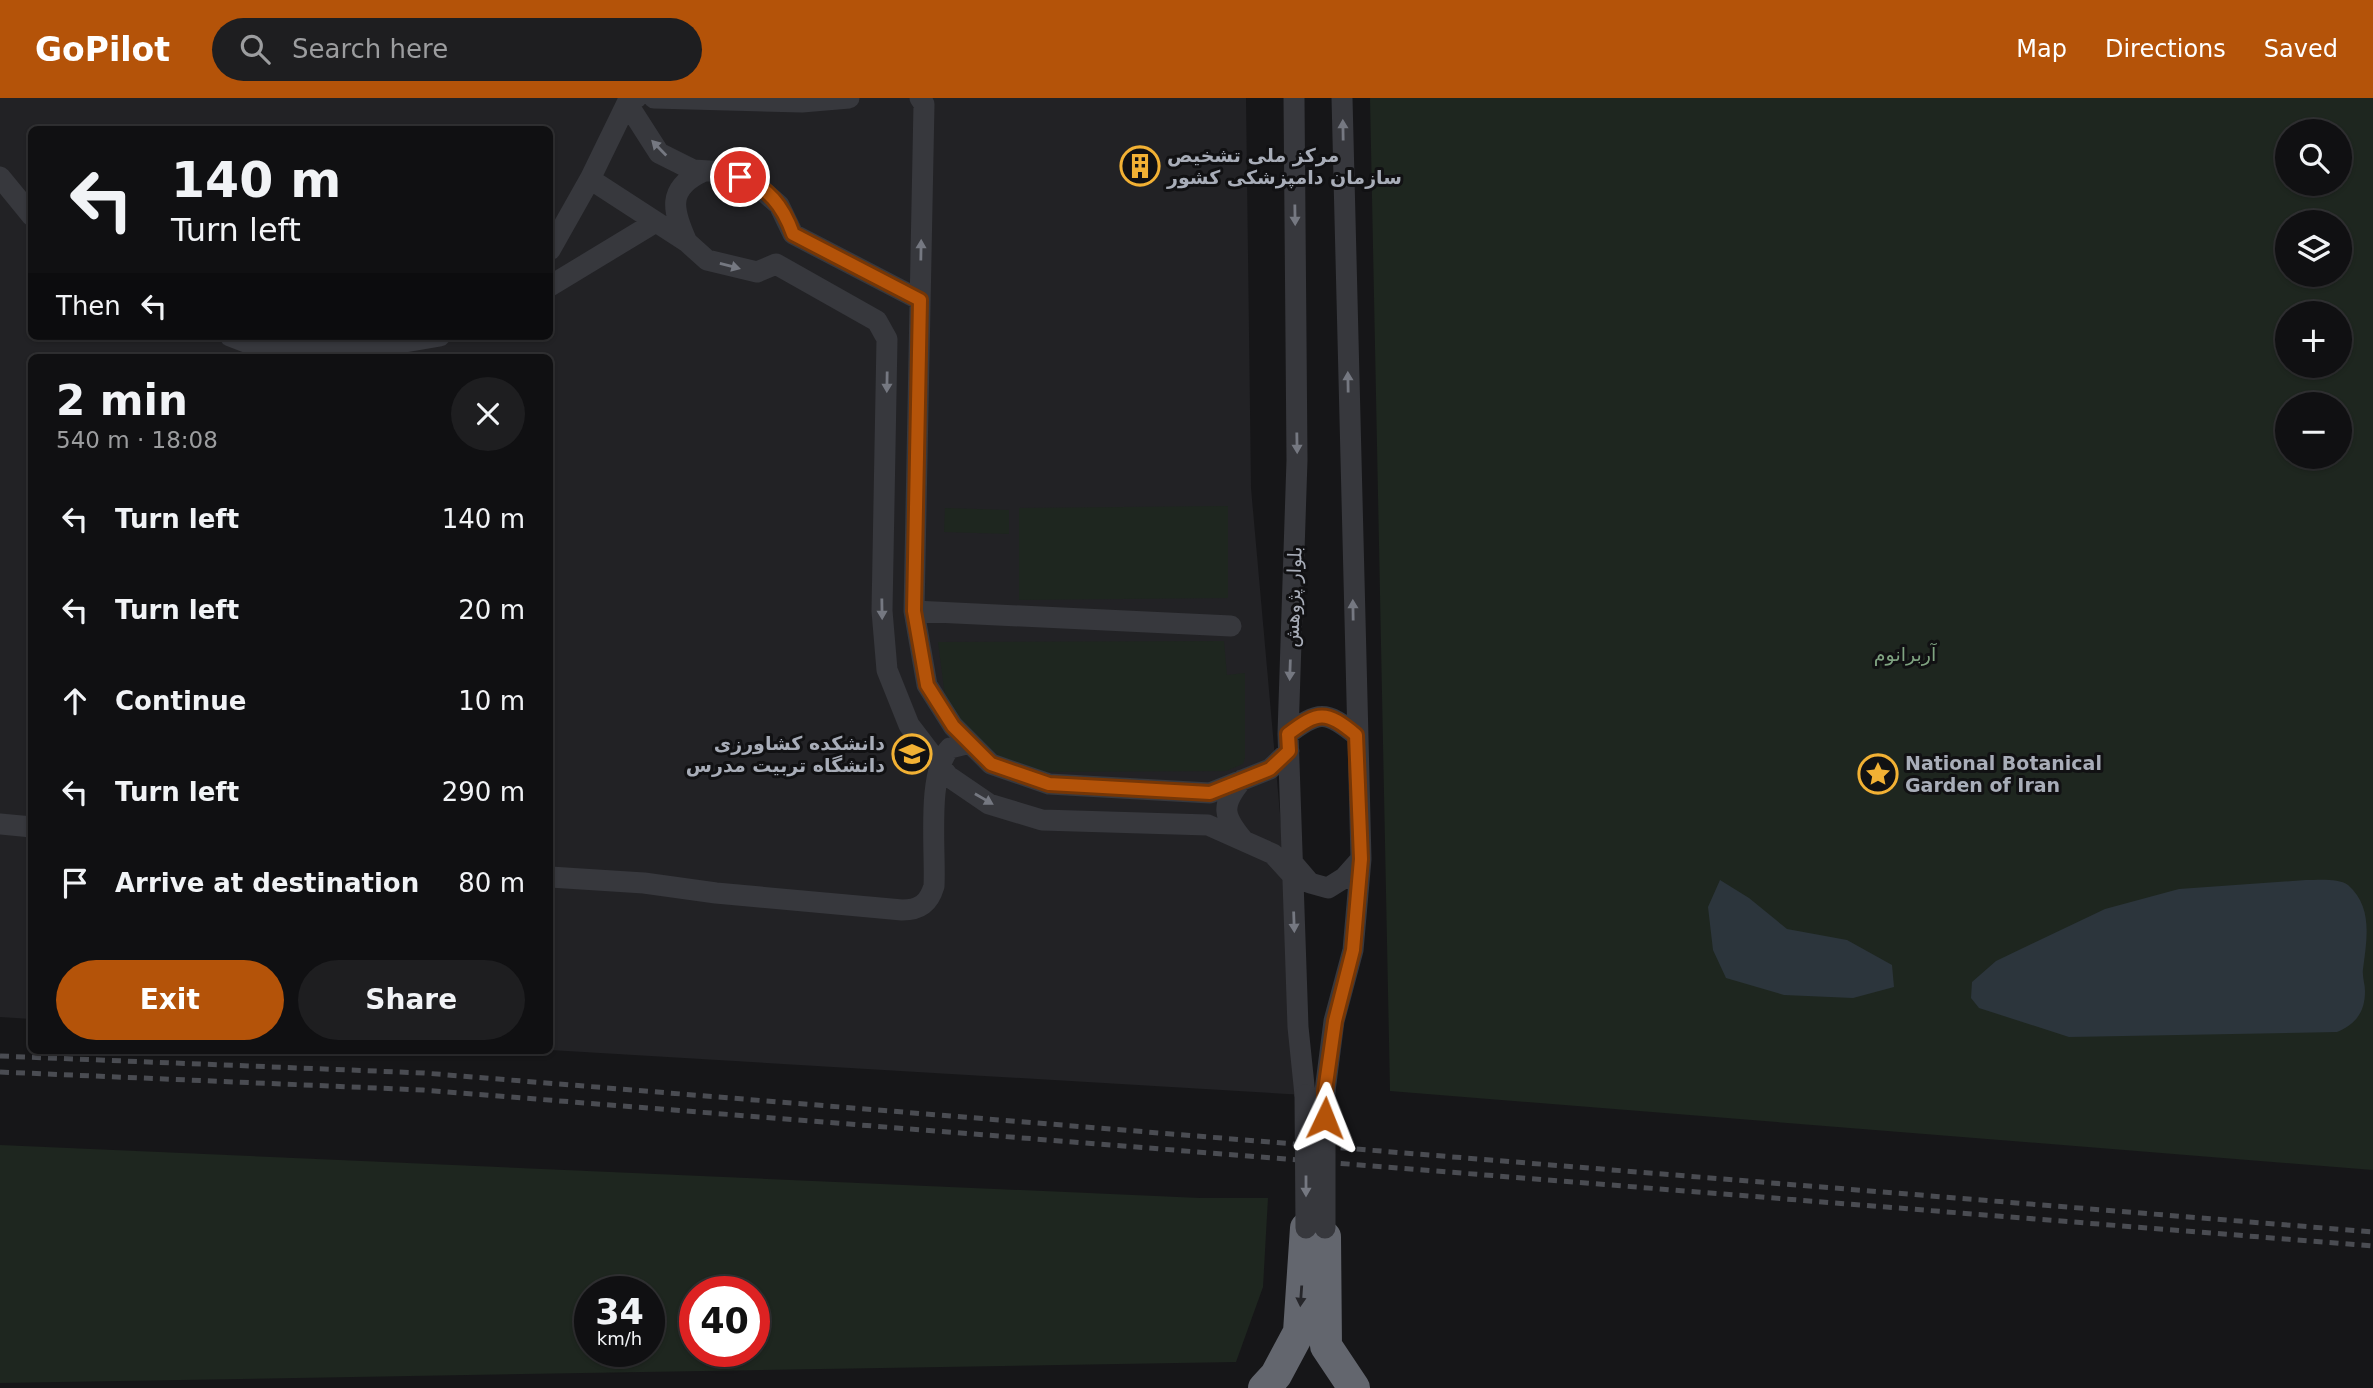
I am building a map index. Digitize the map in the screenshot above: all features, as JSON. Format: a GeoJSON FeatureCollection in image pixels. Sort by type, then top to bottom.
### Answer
{"type":"FeatureCollection","features":[{"type":"Feature","properties":{"kind":"highway"},"geometry":{"type":"LineString","coordinates":[[1264,1388],[1276,1375],[1298,1332],[1316,1228]]}},
{"type":"Feature","properties":{"kind":"highway"},"geometry":{"type":"LineString","coordinates":[[1316,1228],[1326,1346],[1354,1388]]}},
{"type":"Feature","properties":{"kind":"street"},"geometry":{"type":"LineString","coordinates":[[654,98],[849,98]]}},
{"type":"Feature","properties":{"kind":"street"},"geometry":{"type":"LineString","coordinates":[[920,98],[924,104],[914,611],[927,685],[950,722],[991,764],[1049,784],[1210,793],[1270,769],[1308,719],[1321,715],[1336,718],[1356,735]]}},
{"type":"Feature","properties":{"kind":"street","name":"بلوار پژوهش"},"geometry":{"type":"LineString","coordinates":[[1294,98],[1297,460],[1289,743],[1298,1027],[1315,1093]]}},
{"type":"Feature","properties":{"kind":"street"},"geometry":{"type":"LineString","coordinates":[[1316,1228],[1315,1093],[1353,950],[1361,859],[1342,98]]}},
{"type":"Feature","properties":{"kind":"street"},"geometry":{"type":"LineString","coordinates":[[633,101],[659,153],[702,172],[726,172],[753,182],[779,205],[793,234],[920,300]]}},
{"type":"Feature","properties":{"kind":"street"},"geometry":{"type":"LineString","coordinates":[[553,245],[633,101]]}},
{"type":"Feature","properties":{"kind":"street"},"geometry":{"type":"LineString","coordinates":[[687,242],[676,216],[675,198],[685,180],[702,172]]}},
{"type":"Feature","properties":{"kind":"street"},"geometry":{"type":"LineString","coordinates":[[0,177],[28,211]]}},
{"type":"Feature","properties":{"kind":"street"},"geometry":{"type":"LineString","coordinates":[[590,179],[687,242],[707,260],[757,272],[776,264],[877,321],[883,327],[887,339],[882,611],[887,670],[909,725],[948,776],[989,804],[1042,820],[1208,825],[1273,854],[1310,883],[1328,888],[1344,878],[1361,859]]}},
{"type":"Feature","properties":{"kind":"street"},"geometry":{"type":"LineString","coordinates":[[553,284],[654,223]]}},
{"type":"Feature","properties":{"kind":"street"},"geometry":{"type":"LineString","coordinates":[[240,340],[261,348],[370,348],[417,340]]}},
{"type":"Feature","properties":{"kind":"street"},"geometry":{"type":"LineString","coordinates":[[914,611],[1231,626]]}},
{"type":"Feature","properties":{"kind":"street"},"geometry":{"type":"LineString","coordinates":[[920,739],[943,735],[950,722]]}},
{"type":"Feature","properties":{"kind":"street"},"geometry":{"type":"LineString","coordinates":[[553,877],[644,883],[716,894],[912,910],[926,902],[934,886],[935,795],[940,765],[950,748],[970,743]]}},
{"type":"Feature","properties":{"kind":"street"},"geometry":{"type":"LineString","coordinates":[[1242,780],[1230,794],[1226,806],[1228,820],[1244,841]]}},
{"type":"Feature","properties":{"kind":"street"},"geometry":{"type":"LineString","coordinates":[[0,824],[28,827]]}},
{"type":"Feature","properties":{"kind":"shaded area","name":"دانشکده کشاورزی دانشگاه تربیت مدرس"},"geometry":{"type":"Polygon","coordinates":[[[0,98],[1246,98],[1251,488],[1305,1095],[553,1050],[553,354],[28,354],[28,1019],[0,1017],[0,98]]]}},
{"type":"Feature","properties":{"kind":"shaded area"},"geometry":{"type":"Polygon","coordinates":[[[1720,880],[1749,898],[1787,929],[1847,940],[1892,965],[1894,987],[1853,998],[1784,995],[1726,978],[1713,950],[1708,907],[1720,880]]]}},
{"type":"Feature","properties":{"kind":"shaded area"},"geometry":{"type":"Polygon","coordinates":[[[2306,880],[2339,881],[2348,885],[2356,894],[2365,913],[2367,935],[2363,1005],[2354,1021],[2337,1032],[2069,1037],[1979,1008],[1971,998],[1972,982],[1996,961],[2105,909],[2179,889],[2306,880]]]}},
{"type":"Feature","properties":{"kind":"green space","name":"National Botanical Garden of Iran"},"geometry":{"type":"Polygon","coordinates":[[[1370,98],[2373,98],[2373,1170],[1390,1091],[1370,98]]]}},
{"type":"Feature","properties":{"kind":"green space"},"geometry":{"type":"Polygon","coordinates":[[[1228,506],[1228,598],[1019,600],[1019,508],[1228,506]]]}},
{"type":"Feature","properties":{"kind":"green space"},"geometry":{"type":"Polygon","coordinates":[[[945,508],[1009,510],[1009,534],[944,532],[945,508]]]}},
{"type":"Feature","properties":{"kind":"green space"},"geometry":{"type":"Polygon","coordinates":[[[1224,641],[1227,675],[1245,673],[1243,764],[1226,771],[1041,772],[1005,762],[958,719],[945,697],[938,642],[1224,641]]]}},
{"type":"Feature","properties":{"kind":"green space"},"geometry":{"type":"Polygon","coordinates":[[[0,1145],[1200,1198],[1268,1198],[1263,1287],[1236,1362],[0,1383],[0,1145]]]}},
{"type":"Feature","properties":{"kind":"railway"},"geometry":{"type":"LineString","coordinates":[[0,1056],[424,1073],[2373,1232]]}},
{"type":"Feature","properties":{"kind":"railway"},"geometry":{"type":"LineString","coordinates":[[0,1072],[423,1090],[2373,1246]]}},
{"type":"Feature","properties":{"kind":"place","name":"مرکز ملی تشخیص سازمان دامپزشکی کشور"},"geometry":{"type":"Point","coordinates":[1140,166]}},
{"type":"Feature","properties":{"kind":"place","name":"دانشکده کشاورزی دانشگاه تربیت مدرس"},"geometry":{"type":"Point","coordinates":[912,754]}},
{"type":"Feature","properties":{"kind":"place","name":"National Botanical Garden of Iran"},"geometry":{"type":"Point","coordinates":[1878,774]}},
{"type":"Feature","properties":{"kind":"route"},"geometry":{"type":"LineString","coordinates":[[740,177],[768,192],[787,217],[793,234],[920,300],[914,611],[927,685],[953,726],[991,764],[1049,784],[1210,793],[1270,769],[1289,751],[1288,734],[1308,719],[1321,715],[1336,718],[1356,735],[1361,859],[1353,950],[1335,1021],[1325,1091],[1325,1118]]}},
{"type":"Feature","properties":{"kind":"park label","name":"آربرانوم"},"geometry":{"type":"Point","coordinates":[1905,654]}}]}
